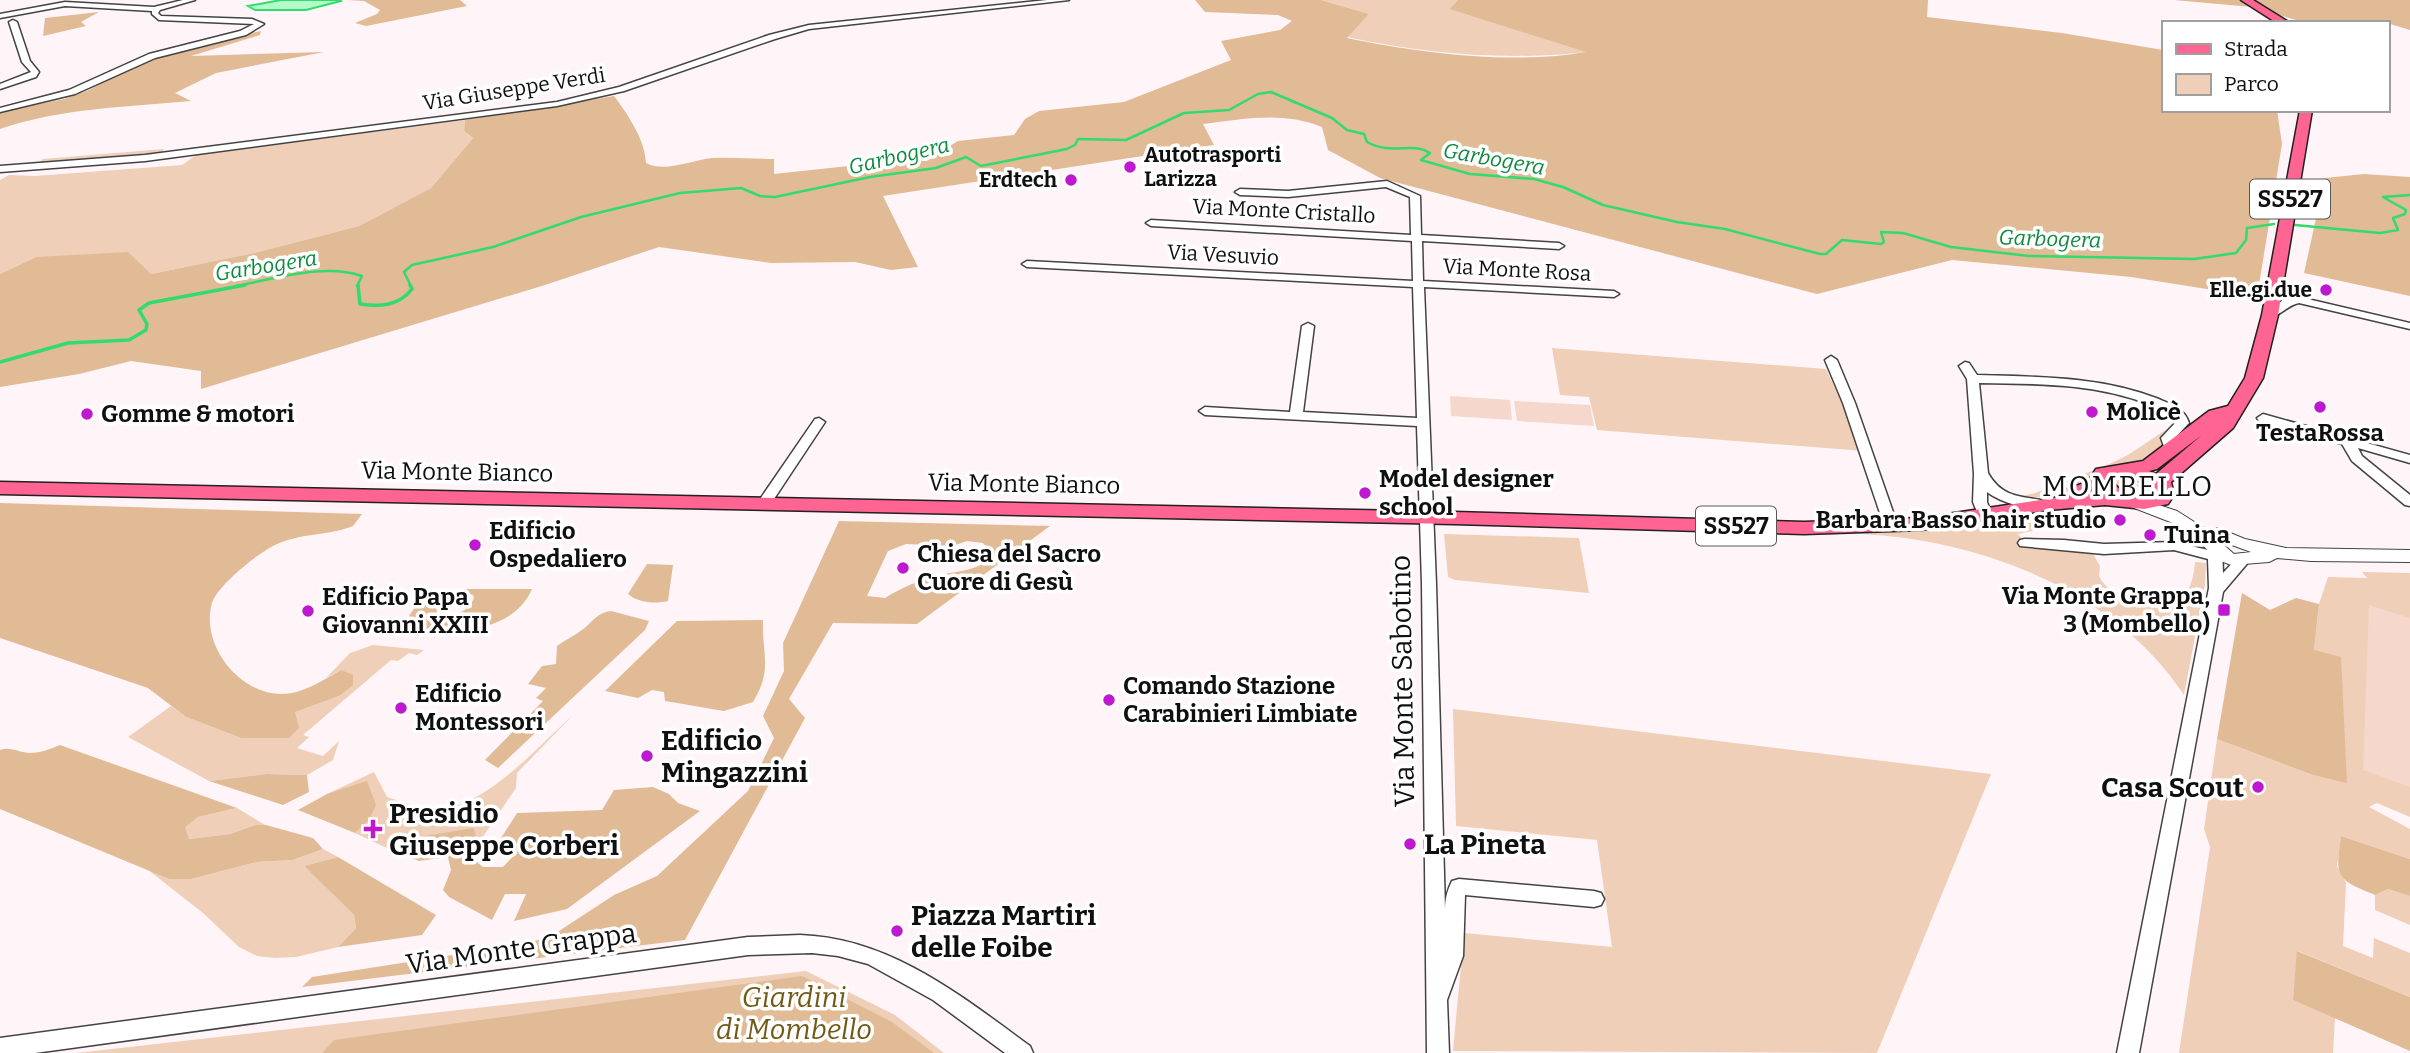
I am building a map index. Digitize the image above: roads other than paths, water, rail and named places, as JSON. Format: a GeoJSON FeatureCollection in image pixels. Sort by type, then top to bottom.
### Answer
{"type":"FeatureCollection","features":[{"type":"Feature","properties":{"kind":"main road"},"geometry":{"type":"LineString","coordinates":[[2246,0],[2282,21]]}},
{"type":"Feature","properties":{"kind":"main road","name":"SS527"},"geometry":{"type":"LineString","coordinates":[[2270,315],[2306,112]]}},
{"type":"Feature","properties":{"kind":"main road"},"geometry":{"type":"LineString","coordinates":[[2100,478],[2110,492],[2135,502],[2157,502],[2163,498],[2161,480],[2226,424],[2253,378],[2270,315]]}},
{"type":"Feature","properties":{"kind":"main road"},"geometry":{"type":"LineString","coordinates":[[2123,471],[2139,470],[2150,465],[2216,415],[2235,406]]}},
{"type":"Feature","properties":{"kind":"main road"},"geometry":{"type":"LineString","coordinates":[[2123,471],[2143,476],[2162,491]]}},
{"type":"Feature","properties":{"kind":"main road","name":"Via Monte Bianco"},"geometry":{"type":"LineString","coordinates":[[2045,505],[2090,488],[2107,472],[2123,471]]}},
{"type":"Feature","properties":{"kind":"main road","name":"Via Monte Bianco"},"geometry":{"type":"LineString","coordinates":[[0,488],[1425,517],[1780,527],[1898,525],[1984,516],[2045,505],[2108,499],[2135,502]]}},
{"type":"Feature","properties":{"kind":"street"},"geometry":{"type":"LineString","coordinates":[[45,0],[65,4],[158,8],[192,0]]}},
{"type":"Feature","properties":{"kind":"street","name":"Via Giuseppe Verdi"},"geometry":{"type":"LineString","coordinates":[[0,169],[145,158],[532,108],[621,89],[809,27],[1066,0]]}},
{"type":"Feature","properties":{"kind":"street"},"geometry":{"type":"LineString","coordinates":[[0,16],[65,4]]}},
{"type":"Feature","properties":{"kind":"street"},"geometry":{"type":"LineString","coordinates":[[0,26],[64,8],[65,4]]}},
{"type":"Feature","properties":{"kind":"street"},"geometry":{"type":"LineString","coordinates":[[0,110],[72,92],[152,56],[243,33],[260,24],[159,18],[153,13],[158,8]]}},
{"type":"Feature","properties":{"kind":"street"},"geometry":{"type":"LineString","coordinates":[[0,87],[35,72],[26,61],[13,22]]}},
{"type":"Feature","properties":{"kind":"street","name":"Via Monte Rosa"},"geometry":{"type":"LineString","coordinates":[[1240,192],[1288,194],[1387,184],[1415,196],[1425,517]]}},
{"type":"Feature","properties":{"kind":"street","name":"Via Monte Cristallo"},"geometry":{"type":"LineString","coordinates":[[1151,223],[1416,237]]}},
{"type":"Feature","properties":{"kind":"street","name":"Via Monte Rosa"},"geometry":{"type":"LineString","coordinates":[[1416,237],[1559,246]]}},
{"type":"Feature","properties":{"kind":"street","name":"Via Vesuvio"},"geometry":{"type":"LineString","coordinates":[[1027,264],[1418,284]]}},
{"type":"Feature","properties":{"kind":"street","name":"Via Monte Rosa"},"geometry":{"type":"LineString","coordinates":[[1418,284],[1614,294]]}},
{"type":"Feature","properties":{"kind":"street"},"geometry":{"type":"LineString","coordinates":[[2270,315],[2287,302],[2299,300],[2410,326]]}},
{"type":"Feature","properties":{"kind":"street"},"geometry":{"type":"LineString","coordinates":[[1296,415],[1308,326]]}},
{"type":"Feature","properties":{"kind":"street"},"geometry":{"type":"LineString","coordinates":[[1831,360],[1849,403],[1887,513],[1898,525]]}},
{"type":"Feature","properties":{"kind":"street"},"geometry":{"type":"LineString","coordinates":[[1965,366],[1973,379],[1981,474],[1980,502],[1984,516]]}},
{"type":"Feature","properties":{"kind":"street"},"geometry":{"type":"LineString","coordinates":[[1973,379],[2116,387],[2176,411],[2183,422],[2168,438],[2171,449]]}},
{"type":"Feature","properties":{"kind":"street"},"geometry":{"type":"LineString","coordinates":[[1205,411],[1422,422]]}},
{"type":"Feature","properties":{"kind":"street"},"geometry":{"type":"LineString","coordinates":[[2263,418],[2410,458]]}},
{"type":"Feature","properties":{"kind":"street"},"geometry":{"type":"LineString","coordinates":[[763,505],[819,422]]}},
{"type":"Feature","properties":{"kind":"street"},"geometry":{"type":"LineString","coordinates":[[2348,443],[2357,458],[2410,502]]}},
{"type":"Feature","properties":{"kind":"street"},"geometry":{"type":"LineString","coordinates":[[1981,474],[1985,484],[2003,497],[2017,502],[2045,505]]}},
{"type":"Feature","properties":{"kind":"street","name":"Via Monte Bianco"},"geometry":{"type":"LineString","coordinates":[[2162,491],[2226,557],[2244,559]]}},
{"type":"Feature","properties":{"kind":"street","name":"Via Monte Bianco"},"geometry":{"type":"LineString","coordinates":[[2135,502],[2180,520],[2216,546]]}},
{"type":"Feature","properties":{"kind":"street","name":"Via Monte Sabotino"},"geometry":{"type":"LineString","coordinates":[[1425,517],[1430,593],[1438,1053]]}},
{"type":"Feature","properties":{"kind":"street"},"geometry":{"type":"LineString","coordinates":[[2025,543],[2104,549],[2246,546],[2286,554]]}},
{"type":"Feature","properties":{"kind":"street"},"geometry":{"type":"LineString","coordinates":[[2128,1053],[2215,591],[2216,546]]}},
{"type":"Feature","properties":{"kind":"street"},"geometry":{"type":"LineString","coordinates":[[2215,591],[2244,559],[2286,554],[2410,556]]}},
{"type":"Feature","properties":{"kind":"street"},"geometry":{"type":"LineString","coordinates":[[1436,1004],[1453,956],[1455,896],[1459,887],[1594,899]]}},
{"type":"Feature","properties":{"kind":"street","name":"Via Monte Grappa"},"geometry":{"type":"LineString","coordinates":[[0,1048],[748,946],[795,943],[853,950],[888,964],[965,1011],[1022,1053]]}},
{"type":"Feature","properties":{"kind":"waterway","name":"Garbogera"},"geometry":{"type":"LineString","coordinates":[[411,286],[404,272],[412,265],[493,247],[581,217],[680,193],[741,188],[760,196],[775,197],[870,177],[936,168],[966,157],[981,166],[1067,149],[1075,145],[1078,139],[1126,140],[1184,113],[1229,110],[1258,94],[1271,92],[1332,118],[1347,130],[1364,134],[1367,142],[1376,146],[1416,148],[1430,153],[1421,160],[1470,174],[1534,179],[1563,187],[1603,205],[1677,222],[1725,229],[1820,254],[1826,254],[1842,240],[1881,244],[1884,242],[1881,232],[1903,233],[1951,247],[2029,256],[2194,259],[2236,253],[2246,240],[2247,228],[2274,224]]}},
{"type":"Feature","properties":{"kind":"waterway","name":"Garbogera"},"geometry":{"type":"LineString","coordinates":[[2295,225],[2380,233],[2398,230],[2393,218],[2405,214],[2406,210],[2383,197],[2410,195]]}},
{"type":"Feature","properties":{"kind":"waterway","name":"Garbogera"},"geometry":{"type":"LineString","coordinates":[[236,286],[331,271],[362,276],[357,286]]}},
{"type":"Feature","properties":{"kind":"waterway","name":"Garbogera"},"geometry":{"type":"LineString","coordinates":[[0,362],[68,343],[129,340],[146,330],[147,324],[139,310],[149,303],[245,285]]}},
{"type":"Feature","properties":{"kind":"waterway","name":"Garbogera"},"geometry":{"type":"LineString","coordinates":[[358,285],[360,304],[375,305],[389,304],[401,299],[412,289],[410,285]]}},
{"type":"Feature","properties":{"kind":"place","name":"Autotrasporti Larizza"},"geometry":{"type":"Point","coordinates":[1130,167]}},
{"type":"Feature","properties":{"kind":"place","name":"Erdtech"},"geometry":{"type":"Point","coordinates":[1071,180]}},
{"type":"Feature","properties":{"kind":"place","name":"Elle.gi.due"},"geometry":{"type":"Point","coordinates":[2326,290]}},
{"type":"Feature","properties":{"kind":"place","name":"TestaRossa"},"geometry":{"type":"Point","coordinates":[2320,407]}},
{"type":"Feature","properties":{"kind":"place","name":"Molicè"},"geometry":{"type":"Point","coordinates":[2092,412]}},
{"type":"Feature","properties":{"kind":"place","name":"Gomme & motori"},"geometry":{"type":"Point","coordinates":[87,414]}},
{"type":"Feature","properties":{"kind":"place","name":"Model designer school"},"geometry":{"type":"Point","coordinates":[1365,493]}},
{"type":"Feature","properties":{"kind":"place","name":"Barbara Basso hair studio"},"geometry":{"type":"Point","coordinates":[2120,520]}},
{"type":"Feature","properties":{"kind":"place","name":"Tuina"},"geometry":{"type":"Point","coordinates":[2150,535]}},
{"type":"Feature","properties":{"kind":"place","name":"Edificio Ospedaliero"},"geometry":{"type":"Point","coordinates":[475,545]}},
{"type":"Feature","properties":{"kind":"place","name":"Chiesa del Sacro Cuore di Gesù"},"geometry":{"type":"Point","coordinates":[903,568]}},
{"type":"Feature","properties":{"kind":"place","name":"Via Monte Grappa, 3 (Mombello)"},"geometry":{"type":"Point","coordinates":[2224,610]}},
{"type":"Feature","properties":{"kind":"place","name":"Edificio Papa Giovanni XXIII"},"geometry":{"type":"Point","coordinates":[308,611]}},
{"type":"Feature","properties":{"kind":"place","name":"Comando Stazione Carabinieri Limbiate"},"geometry":{"type":"Point","coordinates":[1109,700]}},
{"type":"Feature","properties":{"kind":"place","name":"Edificio Montessori"},"geometry":{"type":"Point","coordinates":[401,708]}},
{"type":"Feature","properties":{"kind":"place","name":"Edificio Mingazzini"},"geometry":{"type":"Point","coordinates":[647,756]}},
{"type":"Feature","properties":{"kind":"place","name":"Casa Scout"},"geometry":{"type":"Point","coordinates":[2258,787]}},
{"type":"Feature","properties":{"kind":"place","name":"Presidio Giuseppe Corberi"},"geometry":{"type":"Point","coordinates":[373,829]}},
{"type":"Feature","properties":{"kind":"place","name":"La Pineta"},"geometry":{"type":"Point","coordinates":[1410,844]}},
{"type":"Feature","properties":{"kind":"place","name":"Piazza Martiri delle Foibe"},"geometry":{"type":"Point","coordinates":[897,931]}},
{"type":"Feature","properties":{"kind":"district","name":"MOMBELLO"},"geometry":{"type":"Point","coordinates":[2128,486]}},
{"type":"Feature","properties":{"kind":"park label","name":"Giardini di Mombello"},"geometry":{"type":"Point","coordinates":[794,1013]}}]}
